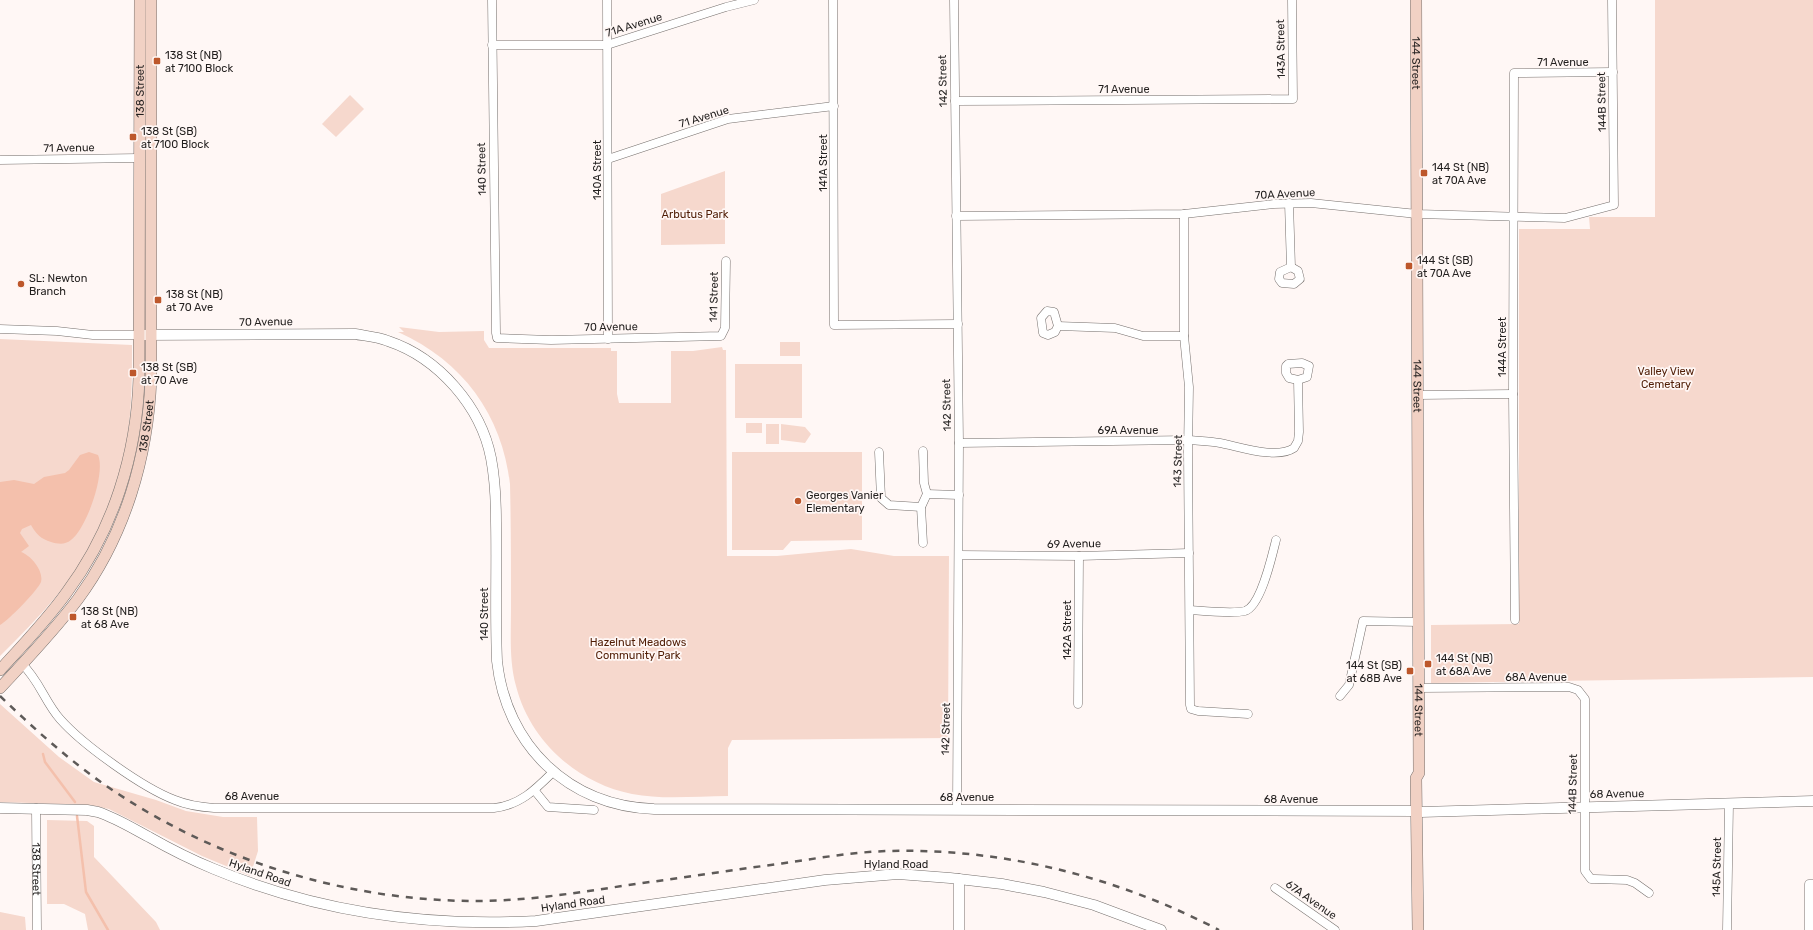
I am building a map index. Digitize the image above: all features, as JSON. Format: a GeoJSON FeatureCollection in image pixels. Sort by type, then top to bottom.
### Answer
{"type":"FeatureCollection","features":[{"type":"Feature","properties":{"kind":"main road","name":"138 Street"},"geometry":{"type":"LineString","coordinates":[[0,670],[67,593],[90,558],[110,517],[124,476],[134,430],[139,388],[140,0]]}},
{"type":"Feature","properties":{"kind":"main road","name":"138 Street"},"geometry":{"type":"LineString","coordinates":[[0,688],[63,618],[85,589],[112,543],[128,504],[140,463],[148,422],[151,378],[151,0]]}},
{"type":"Feature","properties":{"kind":"main road","name":"144 Street"},"geometry":{"type":"LineString","coordinates":[[1416,0],[1419,622],[1419,773],[1416,778],[1419,811],[1417,850],[1418,930]]}},
{"type":"Feature","properties":{"kind":"street","name":"140 Street"},"geometry":{"type":"LineString","coordinates":[[492,0],[497,338]]}},
{"type":"Feature","properties":{"kind":"street","name":"140A Street"},"geometry":{"type":"LineString","coordinates":[[607,0],[608,339]]}},
{"type":"Feature","properties":{"kind":"street","name":"71A Avenue"},"geometry":{"type":"LineString","coordinates":[[492,45],[607,46],[726,7],[754,0]]}},
{"type":"Feature","properties":{"kind":"street","name":"141A Street"},"geometry":{"type":"LineString","coordinates":[[833,0],[834,325],[958,324]]}},
{"type":"Feature","properties":{"kind":"street","name":"142 Street"},"geometry":{"type":"LineString","coordinates":[[954,0],[959,443],[957,809]]}},
{"type":"Feature","properties":{"kind":"street","name":"143A Street"},"geometry":{"type":"LineString","coordinates":[[1292,0],[1292,99]]}},
{"type":"Feature","properties":{"kind":"street","name":"144B Street"},"geometry":{"type":"LineString","coordinates":[[1612,0],[1614,205]]}},
{"type":"Feature","properties":{"kind":"street","name":"71 Avenue"},"geometry":{"type":"LineString","coordinates":[[1514,73],[1613,72]]}},
{"type":"Feature","properties":{"kind":"street","name":"144A Street"},"geometry":{"type":"LineString","coordinates":[[1514,73],[1513,394],[1515,620]]}},
{"type":"Feature","properties":{"kind":"street","name":"71 Avenue"},"geometry":{"type":"LineString","coordinates":[[955,101],[1292,99]]}},
{"type":"Feature","properties":{"kind":"street","name":"71 Avenue"},"geometry":{"type":"LineString","coordinates":[[608,159],[728,119],[834,106]]}},
{"type":"Feature","properties":{"kind":"street","name":"71 Avenue"},"geometry":{"type":"LineString","coordinates":[[0,160],[139,158]]}},
{"type":"Feature","properties":{"kind":"street","name":"70A Avenue"},"geometry":{"type":"LineString","coordinates":[[956,216],[1184,214],[1288,203],[1322,204],[1417,214],[1565,218],[1614,205]]}},
{"type":"Feature","properties":{"kind":"street"},"geometry":{"type":"LineString","coordinates":[[1288,203],[1291,267]]}},
{"type":"Feature","properties":{"kind":"street","name":"143 Street"},"geometry":{"type":"LineString","coordinates":[[1184,214],[1184,336],[1190,387],[1188,440],[1191,709],[1248,714]]}},
{"type":"Feature","properties":{"kind":"street","name":"141 Street"},"geometry":{"type":"LineString","coordinates":[[724,334],[726,261]]}},
{"type":"Feature","properties":{"kind":"street"},"geometry":{"type":"LineString","coordinates":[[1058,326],[1115,328],[1143,336],[1184,336]]}},
{"type":"Feature","properties":{"kind":"street","name":"70 Avenue"},"geometry":{"type":"LineString","coordinates":[[0,329],[52,331],[92,335],[330,333],[355,334],[388,341],[409,350],[445,376],[472,410],[486,440]]}},
{"type":"Feature","properties":{"kind":"street","name":"70 Avenue"},"geometry":{"type":"LineString","coordinates":[[497,338],[608,339],[717,337],[724,334]]}},
{"type":"Feature","properties":{"kind":"street","name":"69A Avenue"},"geometry":{"type":"LineString","coordinates":[[959,443],[1188,440],[1219,443],[1256,452],[1285,451],[1294,448],[1299,437],[1298,380]]}},
{"type":"Feature","properties":{"kind":"street"},"geometry":{"type":"LineString","coordinates":[[1418,395],[1513,394]]}},
{"type":"Feature","properties":{"kind":"street","name":"140 Street"},"geometry":{"type":"LineString","coordinates":[[486,440],[494,475],[496,636],[500,684],[507,707],[519,731],[534,751],[553,772]]}},
{"type":"Feature","properties":{"kind":"street"},"geometry":{"type":"LineString","coordinates":[[923,451],[924,483],[927,494],[921,507],[923,543]]}},
{"type":"Feature","properties":{"kind":"street"},"geometry":{"type":"LineString","coordinates":[[879,452],[880,498],[889,504],[921,507]]}},
{"type":"Feature","properties":{"kind":"street"},"geometry":{"type":"LineString","coordinates":[[927,494],[959,495]]}},
{"type":"Feature","properties":{"kind":"street"},"geometry":{"type":"LineString","coordinates":[[1190,610],[1240,612],[1250,608],[1259,596],[1276,540]]}},
{"type":"Feature","properties":{"kind":"street","name":"69 Avenue"},"geometry":{"type":"LineString","coordinates":[[959,556],[1079,556],[1189,553]]}},
{"type":"Feature","properties":{"kind":"street","name":"142A Street"},"geometry":{"type":"LineString","coordinates":[[1078,704],[1079,556]]}},
{"type":"Feature","properties":{"kind":"street"},"geometry":{"type":"LineString","coordinates":[[1340,696],[1349,685],[1364,622],[1419,622]]}},
{"type":"Feature","properties":{"kind":"street","name":"68 Avenue"},"geometry":{"type":"LineString","coordinates":[[22,664],[30,671],[54,712],[78,737],[96,752],[138,780],[168,797],[182,802],[214,808],[494,808],[515,803],[535,791],[553,772],[592,796],[616,804],[637,808],[1419,811],[1813,801]]}},
{"type":"Feature","properties":{"kind":"street","name":"68A Avenue"},"geometry":{"type":"LineString","coordinates":[[1418,688],[1569,687],[1581,692]]}},
{"type":"Feature","properties":{"kind":"street","name":"144B Street"},"geometry":{"type":"LineString","coordinates":[[1581,692],[1585,699],[1584,807],[1585,866],[1587,875],[1595,880],[1627,880],[1649,893]]}},
{"type":"Feature","properties":{"kind":"street"},"geometry":{"type":"LineString","coordinates":[[535,791],[548,807],[594,810]]}},
{"type":"Feature","properties":{"kind":"street","name":"145A Street"},"geometry":{"type":"LineString","coordinates":[[1727,930],[1729,804]]}},
{"type":"Feature","properties":{"kind":"street","name":"Hyland Road"},"geometry":{"type":"LineString","coordinates":[[0,808],[88,810],[98,812],[212,869],[248,882],[302,899],[392,917],[499,926],[852,877],[914,874],[1002,884],[1061,896],[1110,911],[1161,930]]}},
{"type":"Feature","properties":{"kind":"street","name":"138 Street"},"geometry":{"type":"LineString","coordinates":[[36,808],[38,930]]}},
{"type":"Feature","properties":{"kind":"street"},"geometry":{"type":"LineString","coordinates":[[959,879],[959,930]]}},
{"type":"Feature","properties":{"kind":"street"},"geometry":{"type":"LineString","coordinates":[[1809,930],[1811,884]]}},
{"type":"Feature","properties":{"kind":"street","name":"67A Avenue"},"geometry":{"type":"LineString","coordinates":[[1275,888],[1335,930]]}},
{"type":"Feature","properties":{"kind":"green space","name":"Valley View Cemetary"},"geometry":{"type":"Polygon","coordinates":[[[1655,0],[1813,0],[1813,677],[1431,683],[1431,625],[1519,624],[1519,229],[1590,229],[1589,217],[1655,217],[1655,0]]]}},
{"type":"Feature","properties":{"kind":"green space"},"geometry":{"type":"Polygon","coordinates":[[[350,95],[364,109],[336,137],[322,124],[350,95]]]}},
{"type":"Feature","properties":{"kind":"green space","name":"Arbutus Park"},"geometry":{"type":"Polygon","coordinates":[[[725,171],[725,244],[661,245],[661,194],[725,171]]]}},
{"type":"Feature","properties":{"kind":"green space","name":"Hazelnut Meadows Community Park"},"geometry":{"type":"Polygon","coordinates":[[[399,327],[439,332],[484,331],[484,340],[489,348],[611,348],[611,351],[617,351],[617,394],[619,403],[671,403],[671,351],[693,351],[722,347],[723,350],[726,350],[727,556],[777,556],[851,549],[894,556],[949,556],[948,738],[732,740],[728,748],[728,796],[656,797],[632,794],[593,780],[575,769],[544,741],[532,725],[516,686],[512,667],[511,647],[510,484],[506,459],[498,435],[488,413],[475,393],[460,375],[442,358],[421,344],[398,332],[404,332],[399,327]]]}},
{"type":"Feature","properties":{"kind":"green space"},"geometry":{"type":"Polygon","coordinates":[[[0,339],[132,345],[132,378],[128,433],[124,454],[112,497],[103,518],[83,558],[71,577],[44,610],[0,656],[0,339]]]}},
{"type":"Feature","properties":{"kind":"green space"},"geometry":{"type":"Polygon","coordinates":[[[780,342],[800,342],[800,356],[780,356],[780,342]]]}},
{"type":"Feature","properties":{"kind":"green space"},"geometry":{"type":"Polygon","coordinates":[[[735,364],[802,364],[802,418],[735,418],[735,364]]]}},
{"type":"Feature","properties":{"kind":"green space"},"geometry":{"type":"Polygon","coordinates":[[[746,423],[762,423],[762,433],[746,433],[746,423]]]}},
{"type":"Feature","properties":{"kind":"green space"},"geometry":{"type":"Polygon","coordinates":[[[766,424],[779,424],[779,444],[766,444],[766,424]]]}},
{"type":"Feature","properties":{"kind":"green space"},"geometry":{"type":"Polygon","coordinates":[[[781,424],[805,427],[811,434],[805,443],[781,440],[781,424]]]}},
{"type":"Feature","properties":{"kind":"green space"},"geometry":{"type":"Polygon","coordinates":[[[732,452],[862,452],[862,540],[791,541],[783,550],[732,550],[732,452]]]}},
{"type":"Feature","properties":{"kind":"green space"},"geometry":{"type":"Polygon","coordinates":[[[0,704],[59,757],[94,782],[156,800],[186,811],[223,817],[257,817],[258,851],[250,876],[202,856],[109,809],[90,805],[0,802],[0,704]]]}},
{"type":"Feature","properties":{"kind":"green space"},"geometry":{"type":"Polygon","coordinates":[[[47,820],[87,821],[94,826],[94,857],[156,922],[160,930],[88,930],[85,914],[64,904],[47,904],[47,820]]]}},
{"type":"Feature","properties":{"kind":"green space"},"geometry":{"type":"Polygon","coordinates":[[[0,912],[25,917],[26,930],[0,930],[0,912]]]}},
{"type":"Feature","properties":{"kind":"shaded area"},"geometry":{"type":"Polygon","coordinates":[[[89,452],[98,455],[100,463],[94,499],[83,524],[71,540],[61,544],[47,541],[42,538],[37,534],[31,525],[22,529],[20,533],[29,546],[21,552],[28,556],[36,564],[40,573],[41,582],[22,605],[0,625],[0,482],[14,480],[34,484],[44,477],[65,473],[80,455],[89,452]]]}},
{"type":"Feature","properties":{"kind":"waterway"},"geometry":{"type":"LineString","coordinates":[[43,754],[45,762],[75,802]]}},
{"type":"Feature","properties":{"kind":"waterway"},"geometry":{"type":"LineString","coordinates":[[77,816],[86,892],[108,930]]}},
{"type":"Feature","properties":{"kind":"railway"},"geometry":{"type":"LineString","coordinates":[[0,696],[78,765],[121,796],[167,823],[215,846],[265,866],[317,881],[370,892],[423,899],[498,901],[585,892],[823,857],[888,851],[931,851],[1017,861],[1100,881],[1141,895],[1180,911],[1219,930]]}},
{"type":"Feature","properties":{"kind":"place","name":"138 St (NB) at 7100 Block"},"geometry":{"type":"Point","coordinates":[157,61]}},
{"type":"Feature","properties":{"kind":"place","name":"138 St (SB) at 7100 Block"},"geometry":{"type":"Point","coordinates":[133,137]}},
{"type":"Feature","properties":{"kind":"place","name":"144 St (NB) at 70A Ave"},"geometry":{"type":"Point","coordinates":[1424,173]}},
{"type":"Feature","properties":{"kind":"place","name":"144 St (SB) at 70A Ave"},"geometry":{"type":"Point","coordinates":[1409,266]}},
{"type":"Feature","properties":{"kind":"place","name":"SL: Newton Branch"},"geometry":{"type":"Point","coordinates":[21,284]}},
{"type":"Feature","properties":{"kind":"place","name":"138 St (NB) at 70 Ave"},"geometry":{"type":"Point","coordinates":[158,300]}},
{"type":"Feature","properties":{"kind":"place","name":"138 St (SB) at 70 Ave"},"geometry":{"type":"Point","coordinates":[133,373]}},
{"type":"Feature","properties":{"kind":"place","name":"Georges Vanier Elementary"},"geometry":{"type":"Point","coordinates":[798,501]}},
{"type":"Feature","properties":{"kind":"place","name":"138 St (NB) at 68 Ave"},"geometry":{"type":"Point","coordinates":[73,617]}},
{"type":"Feature","properties":{"kind":"place","name":"144 St (NB) at 68A Ave"},"geometry":{"type":"Point","coordinates":[1428,664]}},
{"type":"Feature","properties":{"kind":"place","name":"144 St (SB) at 68B Ave"},"geometry":{"type":"Point","coordinates":[1410,671]}}]}
